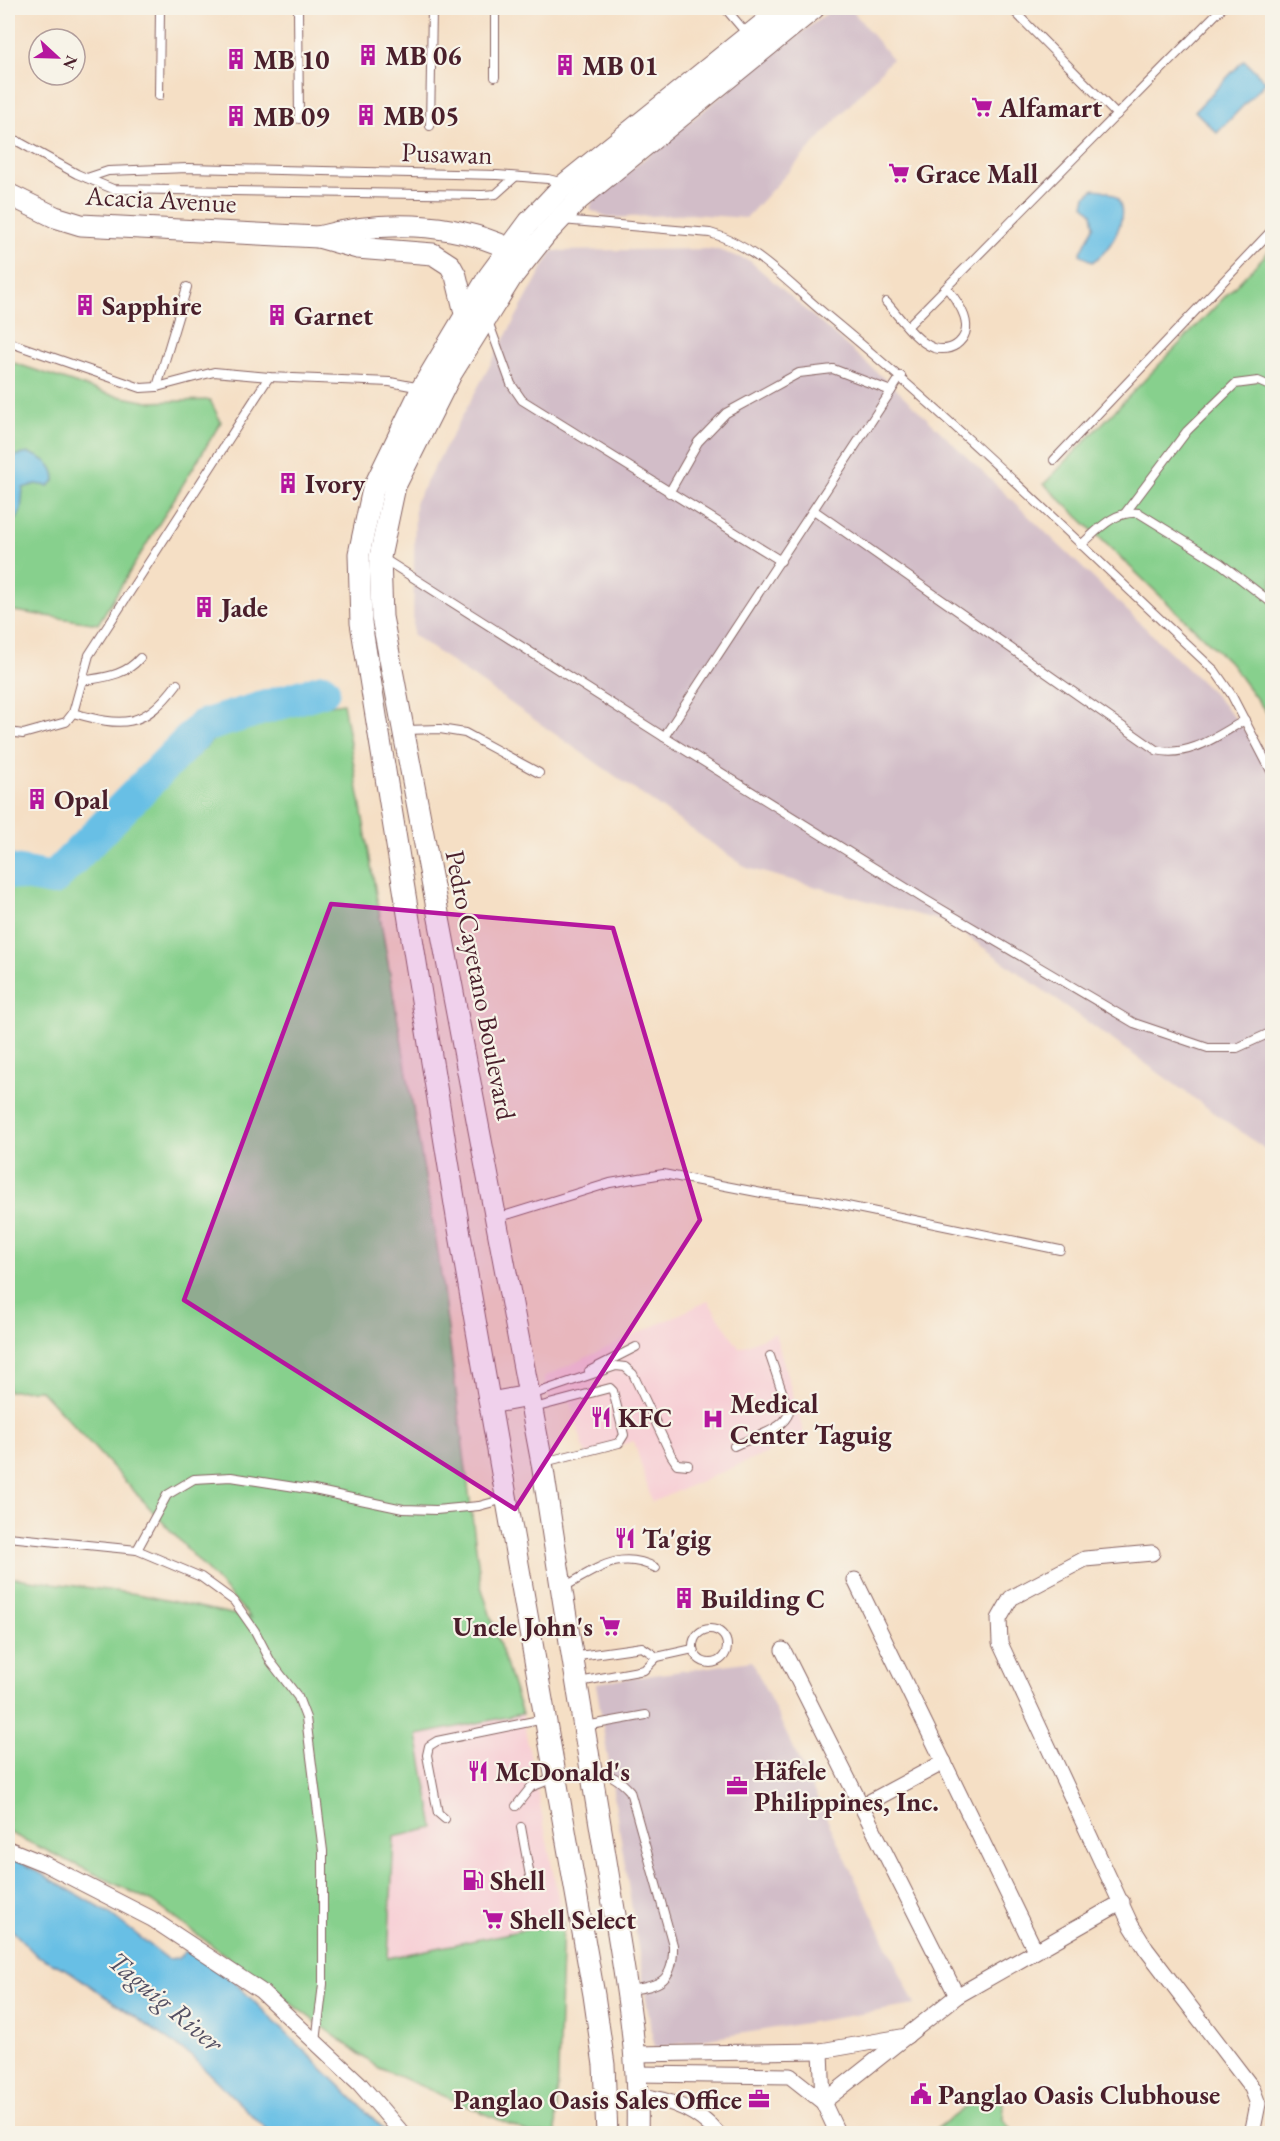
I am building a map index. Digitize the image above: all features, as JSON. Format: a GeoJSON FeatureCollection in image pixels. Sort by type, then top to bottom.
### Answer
{"type":"FeatureCollection","features":[{"type":"Feature","properties":{"kind":"main road","name":"Pedro Cayetano Boulevard"},"geometry":{"type":"LineString","coordinates":[[607,2133],[604,2065],[594,1995],[558,1777],[506,1498],[458,1217],[358,599],[359,554],[373,489],[422,388],[465,313],[508,248],[565,184],[783,8]]}},
{"type":"Feature","properties":{"kind":"main road","name":"Pedro Cayetano Boulevard"},"geometry":{"type":"LineString","coordinates":[[637,2133],[639,2096],[627,1990],[560,1589],[542,1463],[382,616],[380,557],[390,502],[402,468],[451,374],[511,278],[558,220],[603,178],[814,8]]}},
{"type":"Feature","properties":{"kind":"main road","name":"Acacia Avenue"},"geometry":{"type":"LineString","coordinates":[[8,194],[55,217],[81,225],[318,237],[357,248],[423,252],[442,258],[456,276],[465,313]]}},
{"type":"Feature","properties":{"kind":"main road","name":"Acacia Avenue"},"geometry":{"type":"LineString","coordinates":[[318,237],[349,228],[434,227],[469,233],[508,248]]}},
{"type":"Feature","properties":{"kind":"main road"},"geometry":{"type":"LineString","coordinates":[[490,1403],[530,1403]]}},
{"type":"Feature","properties":{"kind":"main road"},"geometry":{"type":"LineString","coordinates":[[594,1995],[627,1990]]}},
{"type":"Feature","properties":{"kind":"street"},"geometry":{"type":"LineString","coordinates":[[1152,1553],[1085,1559],[1011,1598],[999,1619],[1000,1643],[1146,1949],[1252,2088],[1258,2104],[1252,2133]]}},
{"type":"Feature","properties":{"kind":"street"},"geometry":{"type":"LineString","coordinates":[[855,1580],[1035,1950]]}},
{"type":"Feature","properties":{"kind":"street"},"geometry":{"type":"LineString","coordinates":[[783,1650],[957,1996]]}},
{"type":"Feature","properties":{"kind":"street"},"geometry":{"type":"LineString","coordinates":[[862,1806],[944,1762]]}},
{"type":"Feature","properties":{"kind":"street"},"geometry":{"type":"LineString","coordinates":[[8,1849],[45,1864],[152,1920],[261,1991],[359,2083],[403,2133]]}},
{"type":"Feature","properties":{"kind":"street"},"geometry":{"type":"LineString","coordinates":[[823,2102],[910,2036],[957,1996],[1122,1902]]}},
{"type":"Feature","properties":{"kind":"street"},"geometry":{"type":"LineString","coordinates":[[636,2064],[708,2053],[821,2051],[910,2036]]}},
{"type":"Feature","properties":{"kind":"street"},"geometry":{"type":"LineString","coordinates":[[821,2051],[823,2102],[838,2133]]}},
{"type":"Feature","properties":{"kind":"street"},"geometry":{"type":"LineString","coordinates":[[707,2075],[708,2053]]}},
{"type":"Feature","properties":{"kind":"street"},"geometry":{"type":"LineString","coordinates":[[636,2064],[707,2075],[790,2076],[823,2102]]}},
{"type":"Feature","properties":{"kind":"street"},"geometry":{"type":"LineString","coordinates":[[639,2096],[671,2102],[712,2126],[718,2133]]}},
{"type":"Feature","properties":{"kind":"lane"},"geometry":{"type":"LineString","coordinates":[[159,8],[159,96]]}},
{"type":"Feature","properties":{"kind":"lane"},"geometry":{"type":"LineString","coordinates":[[298,8],[299,119]]}},
{"type":"Feature","properties":{"kind":"lane"},"geometry":{"type":"LineString","coordinates":[[430,126],[432,8]]}},
{"type":"Feature","properties":{"kind":"lane"},"geometry":{"type":"LineString","coordinates":[[495,8],[495,78]]}},
{"type":"Feature","properties":{"kind":"lane"},"geometry":{"type":"LineString","coordinates":[[724,8],[749,36]]}},
{"type":"Feature","properties":{"kind":"lane"},"geometry":{"type":"LineString","coordinates":[[1011,8],[1117,114]]}},
{"type":"Feature","properties":{"kind":"lane"},"geometry":{"type":"LineString","coordinates":[[908,326],[1222,8]]}},
{"type":"Feature","properties":{"kind":"lane"},"geometry":{"type":"LineString","coordinates":[[8,136],[87,178]]}},
{"type":"Feature","properties":{"kind":"lane","name":"Pusawan"},"geometry":{"type":"LineString","coordinates":[[87,178],[108,171],[188,168],[515,177]]}},
{"type":"Feature","properties":{"kind":"lane"},"geometry":{"type":"LineString","coordinates":[[515,177],[548,179],[565,184]]}},
{"type":"Feature","properties":{"kind":"lane","name":"Pusawan"},"geometry":{"type":"LineString","coordinates":[[87,178],[113,189],[483,195],[496,194],[515,177]]}},
{"type":"Feature","properties":{"kind":"lane"},"geometry":{"type":"LineString","coordinates":[[558,220],[710,233],[731,238],[901,376],[1215,671],[1245,720],[1272,773]]}},
{"type":"Feature","properties":{"kind":"lane"},"geometry":{"type":"LineString","coordinates":[[1054,460],[1272,230]]}},
{"type":"Feature","properties":{"kind":"lane"},"geometry":{"type":"LineString","coordinates":[[157,387],[187,287]]}},
{"type":"Feature","properties":{"kind":"lane"},"geometry":{"type":"LineString","coordinates":[[886,302],[908,326],[934,348],[949,349],[959,342],[967,331],[966,318],[960,304],[947,288]]}},
{"type":"Feature","properties":{"kind":"lane"},"geometry":{"type":"LineString","coordinates":[[486,315],[511,384],[522,399],[781,561]]}},
{"type":"Feature","properties":{"kind":"lane"},"geometry":{"type":"LineString","coordinates":[[8,342],[141,388],[157,387],[214,372],[269,377],[390,382],[422,388]]}},
{"type":"Feature","properties":{"kind":"lane"},"geometry":{"type":"LineString","coordinates":[[669,493],[698,442],[726,413],[799,373],[833,369],[891,391]]}},
{"type":"Feature","properties":{"kind":"lane"},"geometry":{"type":"LineString","coordinates":[[664,737],[815,511],[901,376]]}},
{"type":"Feature","properties":{"kind":"lane"},"geometry":{"type":"LineString","coordinates":[[8,732],[23,734],[44,730],[66,722],[73,713],[89,655],[269,377]]}},
{"type":"Feature","properties":{"kind":"lane"},"geometry":{"type":"LineString","coordinates":[[1126,512],[1187,431],[1235,384],[1258,381],[1272,387]]}},
{"type":"Feature","properties":{"kind":"lane"},"geometry":{"type":"LineString","coordinates":[[815,511],[1156,750],[1169,753],[1189,750],[1245,720]]}},
{"type":"Feature","properties":{"kind":"lane"},"geometry":{"type":"LineString","coordinates":[[1080,545],[1115,515],[1126,512],[1138,513],[1229,570],[1272,603]]}},
{"type":"Feature","properties":{"kind":"lane"},"geometry":{"type":"LineString","coordinates":[[380,557],[924,899],[1134,1023],[1208,1048],[1237,1048],[1272,1032]]}},
{"type":"Feature","properties":{"kind":"lane"},"geometry":{"type":"LineString","coordinates":[[82,681],[119,674],[131,668],[140,658]]}},
{"type":"Feature","properties":{"kind":"lane"},"geometry":{"type":"LineString","coordinates":[[73,713],[120,724],[148,714],[165,700],[177,684]]}},
{"type":"Feature","properties":{"kind":"lane"},"geometry":{"type":"LineString","coordinates":[[403,730],[440,729],[465,733],[539,772]]}},
{"type":"Feature","properties":{"kind":"lane"},"geometry":{"type":"LineString","coordinates":[[497,1218],[610,1183],[663,1174],[692,1177],[744,1190],[818,1200],[1060,1250]]}},
{"type":"Feature","properties":{"kind":"lane"},"geometry":{"type":"LineString","coordinates":[[530,1403],[636,1347]]}},
{"type":"Feature","properties":{"kind":"lane"},"geometry":{"type":"LineString","coordinates":[[734,1446],[787,1419],[789,1412],[770,1356]]}},
{"type":"Feature","properties":{"kind":"lane"},"geometry":{"type":"LineString","coordinates":[[567,1383],[616,1366],[625,1367],[633,1374],[677,1464],[688,1465]]}},
{"type":"Feature","properties":{"kind":"lane"},"geometry":{"type":"LineString","coordinates":[[530,1403],[605,1387],[610,1388],[613,1391],[624,1435],[619,1443],[542,1463]]}},
{"type":"Feature","properties":{"kind":"lane"},"geometry":{"type":"LineString","coordinates":[[137,1550],[166,1496],[194,1479],[231,1477],[314,1490],[403,1509],[435,1510],[479,1506],[506,1498]]}},
{"type":"Feature","properties":{"kind":"lane"},"geometry":{"type":"LineString","coordinates":[[8,1537],[137,1550],[201,1577],[234,1600],[255,1631],[271,1662],[298,1697],[306,1718],[323,1851],[323,1984],[316,2043]]}},
{"type":"Feature","properties":{"kind":"lane"},"geometry":{"type":"LineString","coordinates":[[560,1589],[608,1563],[625,1559],[642,1561],[656,1568]]}},
{"type":"Feature","properties":{"kind":"lane"},"geometry":{"type":"LineString","coordinates":[[705,1630],[716,1630],[727,1643],[723,1658],[713,1663],[698,1658],[693,1649],[696,1637],[705,1630]]}},
{"type":"Feature","properties":{"kind":"lane"},"geometry":{"type":"LineString","coordinates":[[572,1657],[642,1647],[657,1657]]}},
{"type":"Feature","properties":{"kind":"lane"},"geometry":{"type":"LineString","coordinates":[[576,1683],[644,1670],[657,1657],[693,1649]]}},
{"type":"Feature","properties":{"kind":"lane"},"geometry":{"type":"LineString","coordinates":[[584,1726],[646,1715]]}},
{"type":"Feature","properties":{"kind":"lane"},"geometry":{"type":"LineString","coordinates":[[445,1819],[438,1814],[427,1755],[429,1746],[437,1741],[546,1718]]}},
{"type":"Feature","properties":{"kind":"lane"},"geometry":{"type":"LineString","coordinates":[[591,1772],[605,1773],[619,1779],[630,1791],[673,1945],[673,1962],[668,1976],[656,1986],[627,1990]]}},
{"type":"Feature","properties":{"kind":"lane"},"geometry":{"type":"LineString","coordinates":[[516,1806],[531,1786],[558,1777]]}},
{"type":"Feature","properties":{"kind":"lane"},"geometry":{"type":"LineString","coordinates":[[521,1827],[530,1876]]}},
{"type":"Feature","properties":{"kind":"highlighted area"},"geometry":{"type":"Polygon","coordinates":[[[331,904],[613,928],[700,1220],[515,1509],[184,1300],[331,904]]]}},
{"type":"Feature","properties":{"kind":"shaded area"},"geometry":{"type":"Polygon","coordinates":[[[834,8],[850,8],[892,59],[746,218],[690,214],[610,218],[590,210],[592,201],[767,59],[834,8]]]}},
{"type":"Feature","properties":{"kind":"shaded area"},"geometry":{"type":"Polygon","coordinates":[[[715,249],[750,261],[896,389],[1211,691],[1272,760],[1272,1154],[949,923],[747,868],[413,635],[415,503],[552,251],[715,249]]]}},
{"type":"Feature","properties":{"kind":"shaded area","name":"Medical Center Taguig"},"geometry":{"type":"Polygon","coordinates":[[[708,1301],[739,1348],[775,1333],[805,1437],[652,1502],[634,1441],[586,1455],[568,1396],[550,1401],[544,1377],[708,1301]]]}},
{"type":"Feature","properties":{"kind":"shaded area"},"geometry":{"type":"Polygon","coordinates":[[[752,1661],[915,2005],[654,2048],[596,1683],[752,1661]]]}},
{"type":"Feature","properties":{"kind":"shaded area","name":"Shell"},"geometry":{"type":"Polygon","coordinates":[[[522,1714],[563,1922],[388,1959],[394,1837],[434,1827],[416,1735],[522,1714]]]}},
{"type":"Feature","properties":{"kind":"green space"},"geometry":{"type":"Polygon","coordinates":[[[1272,248],[1272,720],[1230,663],[1044,484],[1272,248]]]}},
{"type":"Feature","properties":{"kind":"green space"},"geometry":{"type":"Polygon","coordinates":[[[8,361],[108,394],[148,402],[210,400],[221,422],[98,624],[8,610],[8,361]]]}},
{"type":"Feature","properties":{"kind":"green space"},"geometry":{"type":"Polygon","coordinates":[[[343,703],[438,1252],[481,1586],[522,1714],[417,1735],[434,1828],[394,1837],[388,1958],[563,1922],[556,2133],[530,2133],[377,2067],[153,1902],[8,1832],[8,1577],[137,1594],[251,1618],[41,1390],[8,1391],[8,883],[59,890],[222,731],[270,714],[343,703]]]}},
{"type":"Feature","properties":{"kind":"green space"},"geometry":{"type":"Polygon","coordinates":[[[988,2090],[1004,2104],[1003,2120],[1014,2133],[931,2133],[988,2090]]]}},
{"type":"Feature","properties":{"kind":"water"},"geometry":{"type":"Polygon","coordinates":[[[1244,60],[1266,82],[1217,133],[1195,111],[1244,60]]]}},
{"type":"Feature","properties":{"kind":"water"},"geometry":{"type":"Polygon","coordinates":[[[1094,189],[1109,192],[1118,199],[1121,221],[1110,245],[1092,262],[1080,254],[1094,226],[1092,213],[1084,205],[1086,196],[1094,189]]]}},
{"type":"Feature","properties":{"kind":"water"},"geometry":{"type":"Polygon","coordinates":[[[29,453],[50,466],[55,480],[49,486],[36,484],[23,488],[21,510],[17,519],[8,521],[9,470],[15,456],[29,453]]]}},
{"type":"Feature","properties":{"kind":"water","name":"Taguig River"},"geometry":{"type":"Polygon","coordinates":[[[8,1856],[109,1913],[168,1959],[178,1958],[186,1951],[229,1977],[388,2133],[270,2133],[191,2056],[69,1971],[36,1955],[8,1926],[8,1856]]]}},
{"type":"Feature","properties":{"kind":"waterway"},"geometry":{"type":"LineString","coordinates":[[8,871],[53,879],[203,726],[323,690]]}},
{"type":"Feature","properties":{"kind":"place","name":"MB 06"},"geometry":{"type":"Point","coordinates":[368,55]}},
{"type":"Feature","properties":{"kind":"place","name":"MB 10"},"geometry":{"type":"Point","coordinates":[236,59]}},
{"type":"Feature","properties":{"kind":"place","name":"MB 01"},"geometry":{"type":"Point","coordinates":[565,65]}},
{"type":"Feature","properties":{"kind":"place","name":"Alfamart"},"geometry":{"type":"Point","coordinates":[982,107]}},
{"type":"Feature","properties":{"kind":"place","name":"MB 05"},"geometry":{"type":"Point","coordinates":[366,115]}},
{"type":"Feature","properties":{"kind":"place","name":"MB 09"},"geometry":{"type":"Point","coordinates":[236,116]}},
{"type":"Feature","properties":{"kind":"place","name":"Grace Mall"},"geometry":{"type":"Point","coordinates":[899,173]}},
{"type":"Feature","properties":{"kind":"place","name":"Sapphire"},"geometry":{"type":"Point","coordinates":[85,305]}},
{"type":"Feature","properties":{"kind":"place","name":"Garnet"},"geometry":{"type":"Point","coordinates":[277,315]}},
{"type":"Feature","properties":{"kind":"place","name":"Ivory"},"geometry":{"type":"Point","coordinates":[288,483]}},
{"type":"Feature","properties":{"kind":"place","name":"Jade"},"geometry":{"type":"Point","coordinates":[204,607]}},
{"type":"Feature","properties":{"kind":"place","name":"Opal"},"geometry":{"type":"Point","coordinates":[37,799]}},
{"type":"Feature","properties":{"kind":"place","name":"KFC"},"geometry":{"type":"Point","coordinates":[601,1417]}},
{"type":"Feature","properties":{"kind":"place","name":"Medical Center Taguig"},"geometry":{"type":"Point","coordinates":[713,1419]}},
{"type":"Feature","properties":{"kind":"place","name":"Ta'gig"},"geometry":{"type":"Point","coordinates":[625,1538]}},
{"type":"Feature","properties":{"kind":"place","name":"Building C"},"geometry":{"type":"Point","coordinates":[684,1598]}},
{"type":"Feature","properties":{"kind":"place","name":"Uncle John's"},"geometry":{"type":"Point","coordinates":[610,1626]}},
{"type":"Feature","properties":{"kind":"place","name":"McDonald's"},"geometry":{"type":"Point","coordinates":[478,1771]}},
{"type":"Feature","properties":{"kind":"place","name":"Häfele Philippines, Inc."},"geometry":{"type":"Point","coordinates":[737,1786]}},
{"type":"Feature","properties":{"kind":"place","name":"Shell"},"geometry":{"type":"Point","coordinates":[473,1880]}},
{"type":"Feature","properties":{"kind":"place","name":"Shell Select"},"geometry":{"type":"Point","coordinates":[493,1919]}},
{"type":"Feature","properties":{"kind":"place","name":"Panglao Oasis Clubhouse"},"geometry":{"type":"Point","coordinates":[921,2094]}},
{"type":"Feature","properties":{"kind":"place","name":"Panglao Oasis Sales Office"},"geometry":{"type":"Point","coordinates":[759,2099]}}]}
